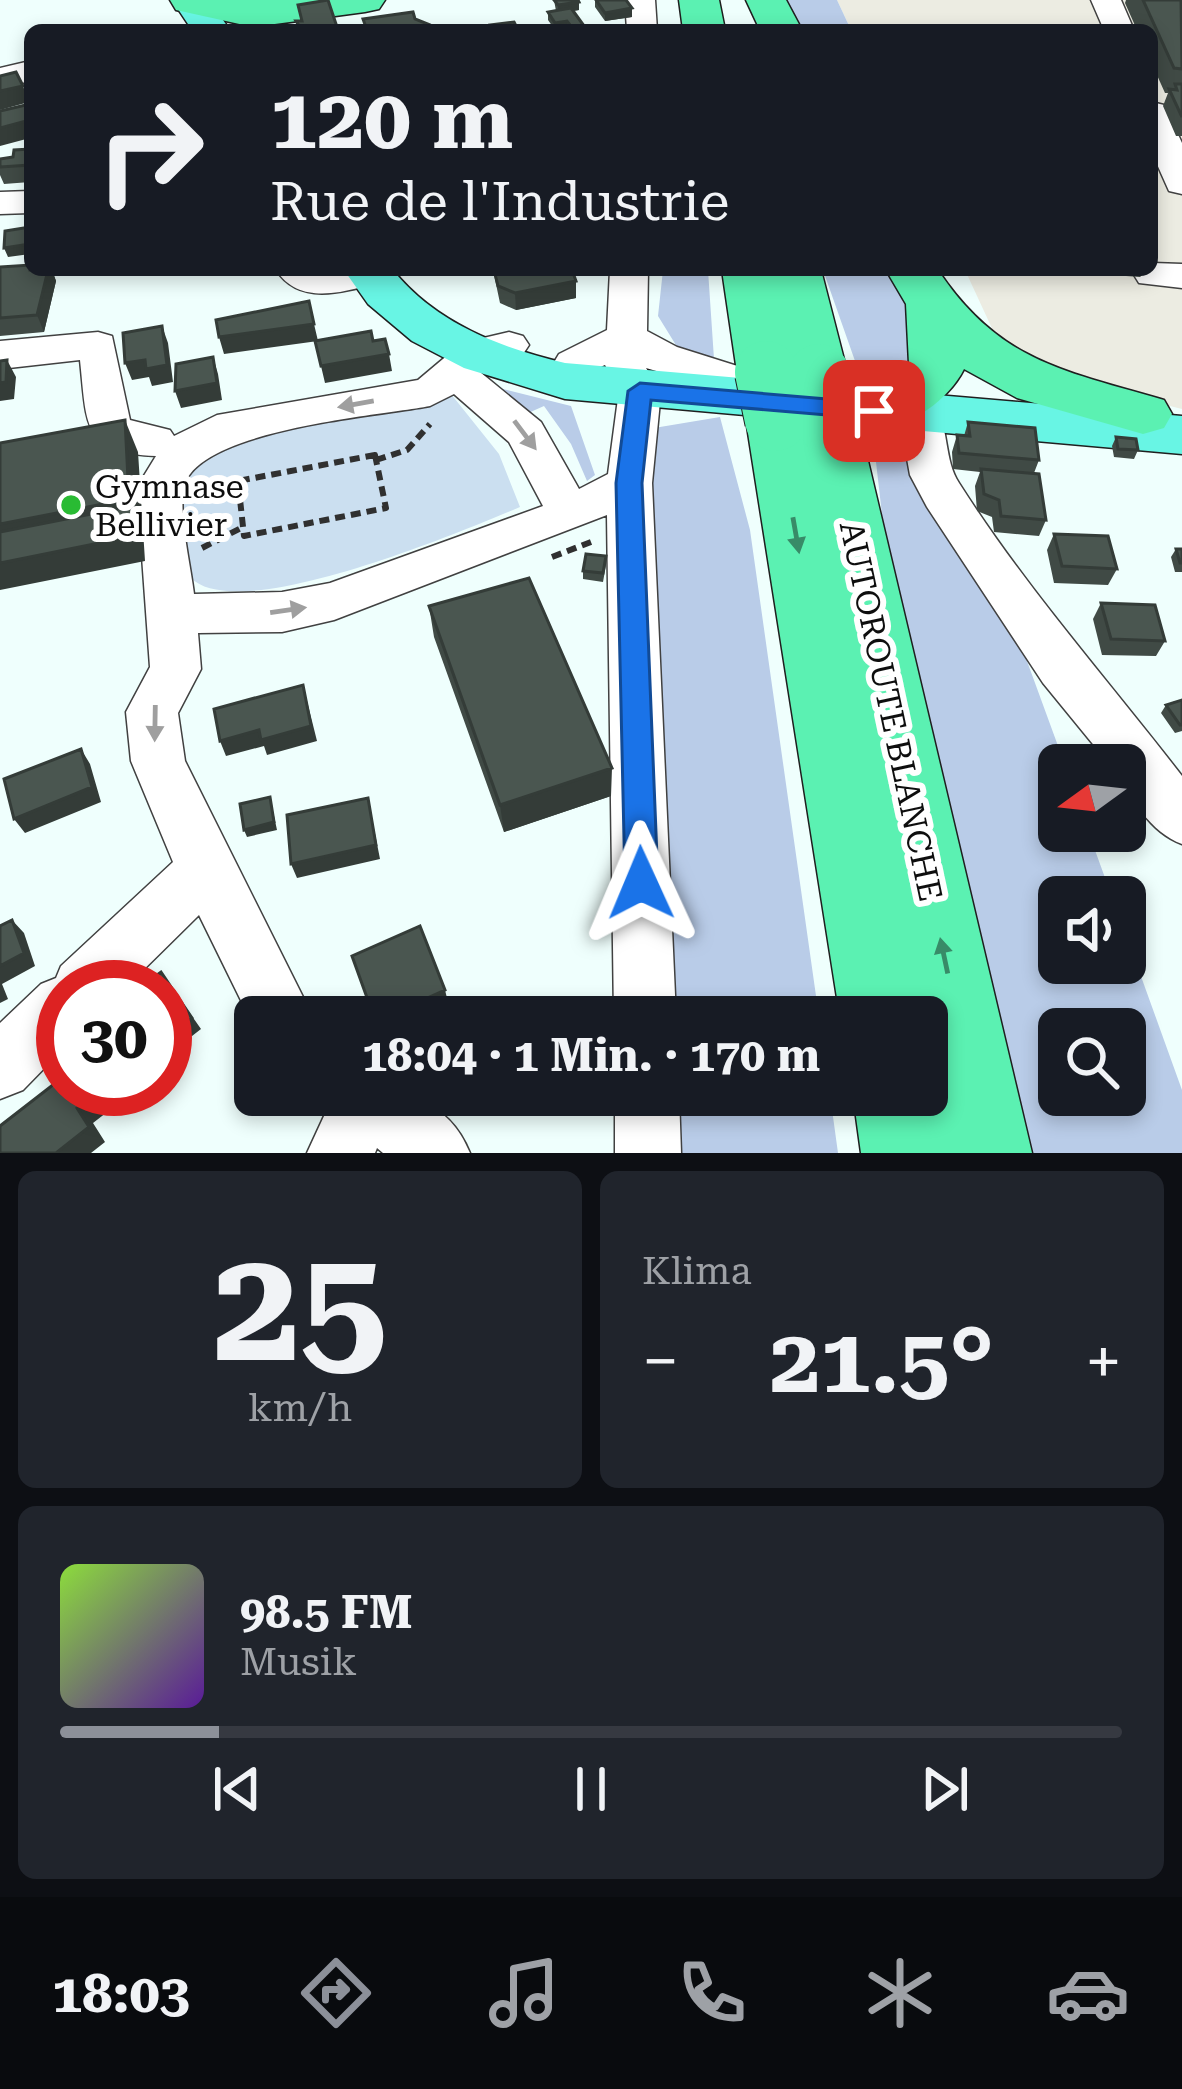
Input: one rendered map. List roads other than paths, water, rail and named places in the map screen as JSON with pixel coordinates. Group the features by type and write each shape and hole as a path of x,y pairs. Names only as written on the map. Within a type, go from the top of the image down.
{"highway":[{"path":"200,18 365,0"},
{"name":"AUTOROUTE BLANCHE","path":"752,276 828,399 881,996"},
{"name":"AUTOROUTE BLANCHE","path":"797,276 828,399 986,1153"},
{"path":"828,399 926,385 940,367 942,344 922,288"},
{"path":"922,288 973,351 1014,377 1169,422"},
{"path":"901,1116 907,1153"}],"main road":[{"path":"380,276 404,310 475,366 554,379 629,372 828,399"},
{"path":"475,366 574,364 828,399 1169,422"}],"street":[{"path":"1158,126 1182,183"},
{"path":"305,276 319,284 355,276"},
{"path":"629,276 629,483 644,996"},
{"path":"0,355 98,345 109,427 133,440 155,441 422,395 475,366 529,438 570,514"},
{"path":"828,399 932,475 1060,668 1102,712 1182,819"},
{"path":"160,487 182,452 217,430"},
{"path":"155,441 176,677 156,702 150,720 166,787 271,996"},
{"path":"171,614 271,613 321,604 570,514 629,483"},
{"path":"111,960 206,868"},
{"path":"0,1067 36,1032"},
{"path":"356,1116 437,1153"},
{"path":"647,1116 648,1153"}],"place":[{"name":"Gymnase Bellivier","path":"71,505"}]}
